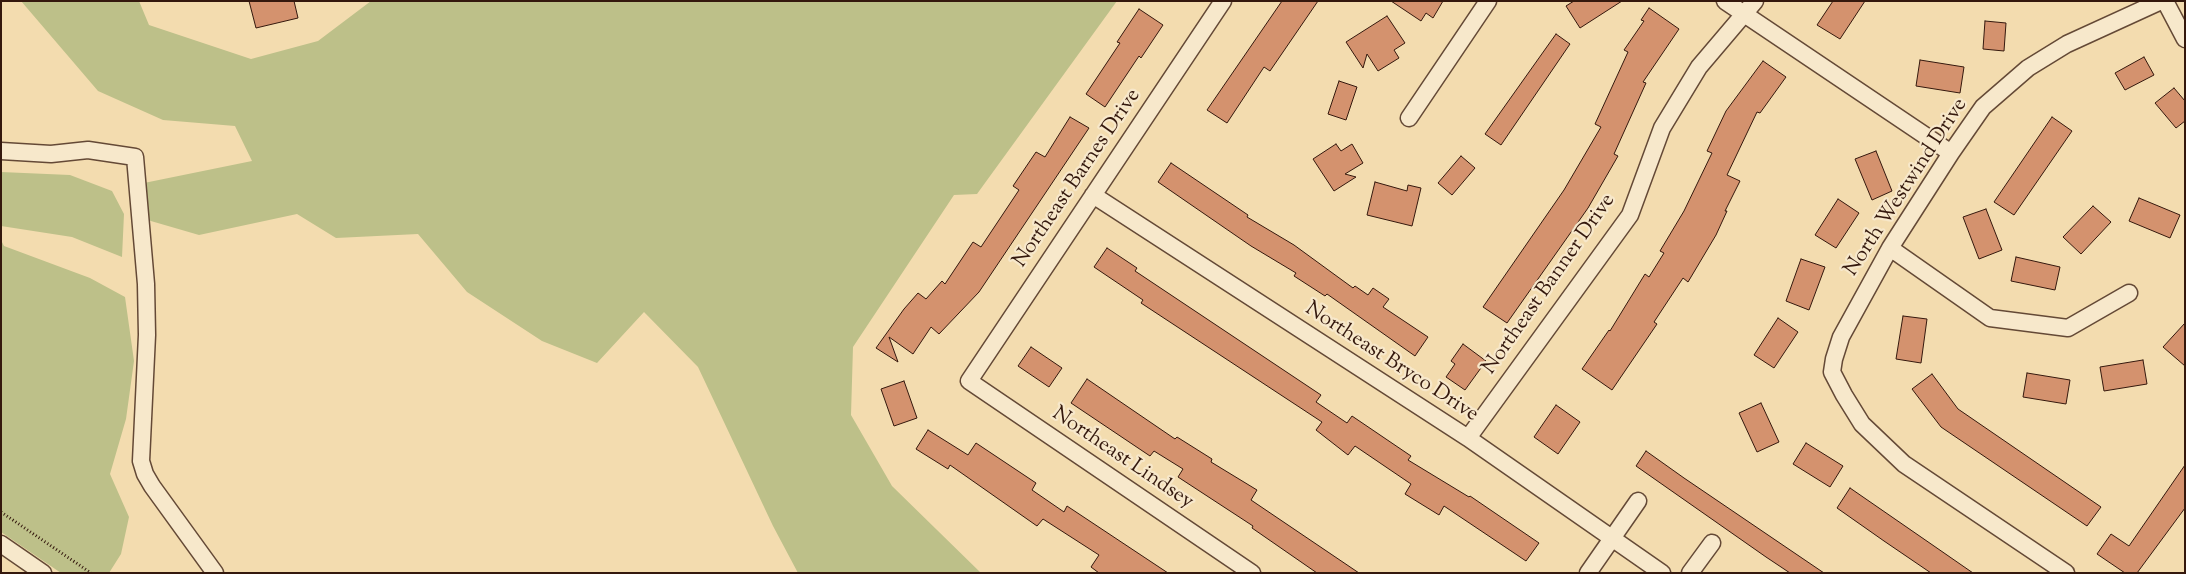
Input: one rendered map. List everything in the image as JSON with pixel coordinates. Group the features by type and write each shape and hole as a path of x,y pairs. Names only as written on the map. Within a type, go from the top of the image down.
{"street":[{"name":"Northeast Barnes Drive","path":"968,381 1223,1"},
{"path":"1409,118 1488,1"},
{"path":"1725,1 1951,153"},
{"name":"Northeast Banner Drive","path":"1468,438 1630,215 1662,128 1699,67 1755,1"},
{"name":"North Westwind Drive","path":"2066,573 1904,464 1862,424 1832,372 1841,337 1890,248 1951,153 1984,107 2028,68 2067,44 2161,1"},
{"path":"2165,1 2185,39"},
{"path":"1,151 51,154 88,150 135,158 146,284 147,335 142,461 145,474 152,486 215,573"},
{"name":"Northeast Bryco Drive","path":"1093,195 1468,438 1662,573"},
{"path":"1890,248 1990,318 2068,328 2129,293"},
{"name":"Northeast Lindsey","path":"968,381 1252,573"},
{"path":"1588,573 1638,501"},
{"path":"1690,573 1712,543"},
{"path":"1,544 43,573"}],"path":[{"path":"1,512 91,573"}],"green space":[{"path":"21,1 139,1 149,25 251,59 318,41 371,1 1117,1 977,194 954,195 853,347 851,415 892,486 981,573 798,573 773,526 698,367 644,312 597,363 542,341 467,292 418,234 336,238 297,214 199,235 144,219 144,183 252,161 235,126 163,120 98,91"},
{"path":"1,172 70,175 112,191 124,214 122,257 72,237 1,226"},
{"path":"1,240 4,246 90,278 125,297 134,361 126,419 110,474 129,517 121,554 109,573 61,573 1,532"}],"building":[{"path":"249,1 294,1 298,18 256,28"},
{"path":"1282,1 1318,1 1270,71 1264,67 1227,123 1207,110"},
{"path":"1391,1 1443,1 1433,18 1426,13 1421,21"},
{"path":"1574,1 1622,1 1580,28 1566,6"},
{"path":"1833,1 1865,1 1840,39 1817,25"},
{"path":"1649,8 1679,29 1643,82 1646,83 1614,154 1618,156 1588,208 1507,323 1483,307 1564,190 1601,127 1595,124 1628,52 1624,50 1644,21 1641,20"},
{"path":"1139,9 1163,25 1141,58 1139,56 1105,107 1086,94 1120,43 1117,42"},
{"path":"1387,16 1405,43 1394,50 1399,58 1378,71 1367,54 1363,68 1346,42"},
{"path":"1985,21 2006,23 2004,51 1983,49"},
{"path":"1556,34 1570,44 1501,145 1485,134"},
{"path":"2144,57 2154,75 2125,90 2115,73"},
{"path":"1920,60 1964,67 1960,93 1916,86"},
{"path":"1763,61 1786,77 1760,113 1757,112 1727,175 1740,181 1725,211 1727,211 1716,235 1688,282 1683,278 1654,322 1657,324 1612,390 1582,369 1610,331 1645,274 1649,277 1664,253 1660,251 1684,211 1712,153 1707,151 1726,111"},
{"path":"1339,81 1357,87 1346,120 1328,114"},
{"path":"2174,88 2185,101 2185,121 2176,128 2155,103"},
{"path":"1070,117 1089,128 979,292 939,334 931,327 913,354 889,337 898,362 876,348 918,293 926,299 942,281 945,284 973,242 981,247 1019,190 1013,186 1036,152 1045,157"},
{"path":"2052,117 2072,131 2014,215 1994,202"},
{"path":"1336,144 1341,151 1352,144 1363,163 1345,174 1356,177 1334,191 1313,159"},
{"path":"1876,151 1892,191 1872,200 1855,159"},
{"path":"1461,156 1475,168 1452,195 1438,183"},
{"path":"1171,163 1248,215 1247,217 1294,245 1353,288 1355,286 1368,295 1373,288 1389,299 1383,307 1428,337 1415,356 1327,294 1325,296 1294,276 1296,273 1251,246 1158,182"},
{"path":"1375,182 1407,191 1408,185 1421,188 1412,226 1367,215"},
{"path":"2139,198 2180,215 2170,238 2129,221"},
{"path":"1838,199 1859,213 1836,248 1815,235"},
{"path":"2093,206 2111,222 2081,254 2063,237"},
{"path":"1986,209 2002,250 1979,259 1963,217"},
{"path":"1107,248 1137,268 1135,271 1321,395 1316,402 1347,423 1352,416 1411,456 1408,460 1470,496 1539,543 1526,561 1444,506 1439,515 1405,494 1411,484 1355,446 1348,455 1316,430 1322,422 1141,303 1143,300 1094,267"},
{"path":"2016,257 2060,267 2055,290 2011,281"},
{"path":"1801,259 1825,267 1809,310 1786,301"},
{"path":"1903,316 1927,319 1921,363 1896,359"},
{"path":"1778,318 1798,332 1774,368 1754,355"},
{"path":"2185,323 2185,366 2163,347"},
{"path":"1463,344 1486,361 1465,390 1446,377 1455,364 1451,361"},
{"path":"1031,347 1062,368 1049,387 1018,366"},
{"path":"2143,360 2147,384 2104,391 2100,367"},
{"path":"2027,373 2070,380 2066,404 2023,397"},
{"path":"1932,374 1958,409 2101,507 2087,526 1941,427 1912,389"},
{"path":"1087,379 1175,439 1177,437 1212,459 1211,462 1257,490 1251,500 1359,573 1317,573 1252,528 1253,526 1178,477 1183,469 1154,451 1150,456 1071,403"},
{"path":"904,381 917,418 894,426 881,389"},
{"path":"1761,403 1779,442 1757,452 1739,413"},
{"path":"1556,405 1580,422 1558,454 1534,437"},
{"path":"928,430 968,455 976,443 1036,483 1032,490 1064,512 1067,506 1168,573 1099,573 1091,567 1099,555 1043,519 1037,526 950,465 948,469 916,449"},
{"path":"1806,443 1843,466 1830,487 1793,464"},
{"path":"1646,451 1824,573 1790,573 1766,557 1636,466"},
{"path":"2185,465 2185,508 2137,573 2125,573 2097,554 2111,534 2129,546"},
{"path":"1850,488 1973,573 1931,573 1884,541 1837,508"}]}
